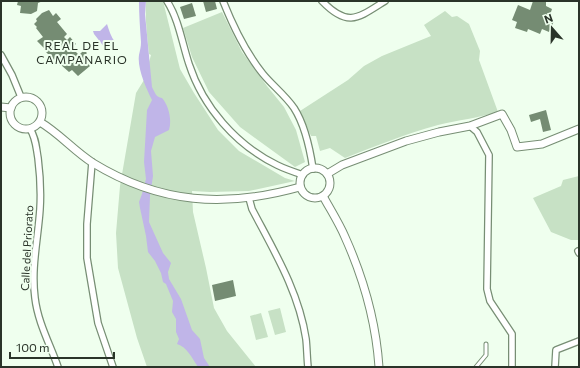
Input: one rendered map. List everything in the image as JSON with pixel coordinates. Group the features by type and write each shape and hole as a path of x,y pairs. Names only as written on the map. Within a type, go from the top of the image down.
{"street":[{"path":"168,1 177,21 183,46 196,82 228,130 246,146 277,165 303,175"},
{"path":"223,1 246,47 262,73 294,108 301,123 311,155 313,169"},
{"path":"322,1 328,8 343,17 350,18 358,17 385,1"},
{"path":"1,55 12,75 21,97"},
{"path":"29,96 37,100 43,111 40,122 30,129 19,127 13,123 10,116 10,108 14,102 21,97 29,96"},
{"path":"1,107 10,108"},
{"path":"327,174 342,165 406,141 470,126 502,114 511,130 517,147 542,144 579,129"},
{"path":"40,122 49,127 72,148 92,162 132,184 157,192 206,200 249,198 275,194 300,187"},
{"path":"470,126 477,132 489,155 487,290 490,301 512,334 512,367"},
{"name":"Calle del Priorato","path":"30,129 35,137 39,164 40,191 40,209 35,248 35,297 43,331 58,367"},
{"path":"92,162 87,224 87,258 98,323 113,367"},
{"path":"313,169 319,169 327,174 330,188 323,196 311,198 304,193 300,187 303,175 306,172 313,169"},
{"path":"323,196 344,235 361,279 374,329 379,367"},
{"path":"249,198 252,209 286,272 298,304 306,339 308,367"},
{"path":"555,367 556,350 579,341"}],"lane":[{"path":"476,367 486,355 486,344"}],"green space":[{"path":"146,1 163,1 180,69 218,130 239,151 285,178 295,181 249,191 192,191 193,212 214,308 227,331 256,367 147,367 137,338 118,268 116,233 120,186 136,93 144,80 151,55 149,54 147,34"},
{"path":"445,11 452,17 457,16 469,24 480,51 479,60 498,112 446,123 426,129 391,140 345,158 330,148 320,151 316,136 311,136 300,111 348,80 364,66 382,56 431,36 424,25"},
{"path":"222,12 242,52 284,107 296,130 305,162 295,167 240,127 209,92 192,57 183,28"},
{"path":"579,176 579,240 571,240 551,232 533,198 561,186 563,180"},
{"path":"280,308 286,332 275,335 268,311"},
{"path":"261,313 268,337 256,340 250,316"}],"shaded area":[{"path":"139,1 146,1 145,14 152,87 158,97 162,98 166,105 170,122 169,130 155,137 151,151 153,176 150,196 149,222 163,253 171,263 168,272 169,279 181,299 192,330 200,339 204,358 210,367 198,367 186,350 181,345 177,344 179,339 176,332 176,319 172,312 173,301 166,284 163,282 161,273 155,261 148,252 139,202 146,179 144,162 147,110 152,100 139,66 141,42"},
{"path":"107,24 111,36 115,42 114,44 105,48 93,31 100,31"}],"building":[{"path":"18,1 43,1 38,3 37,11 31,14 20,13 21,6 17,5"},
{"path":"203,1 215,1 217,9 206,12"},
{"path":"533,1 546,2 546,6 552,9 550,15 552,16 551,19 554,21 549,32 542,29 540,34 528,29 527,32 515,28 517,22 512,20 518,5 530,10"},
{"path":"192,3 196,16 184,19 180,7"},
{"path":"49,10 53,16 56,13 61,19 57,22 67,34 64,37 67,40 70,37 76,44 72,47 78,50 76,52 79,55 84,50 87,53 85,55 89,59 86,61 90,66 78,76 72,70 69,72 61,65 60,66 37,41 43,37 34,24 37,21 36,19 42,13"},
{"path":"546,110 551,130 543,132 540,119 531,122 529,115"},
{"path":"233,280 236,296 215,301 212,285"}],"district":[{"name":"REAL DE EL CAMPANARIO","path":"82,53"}]}
